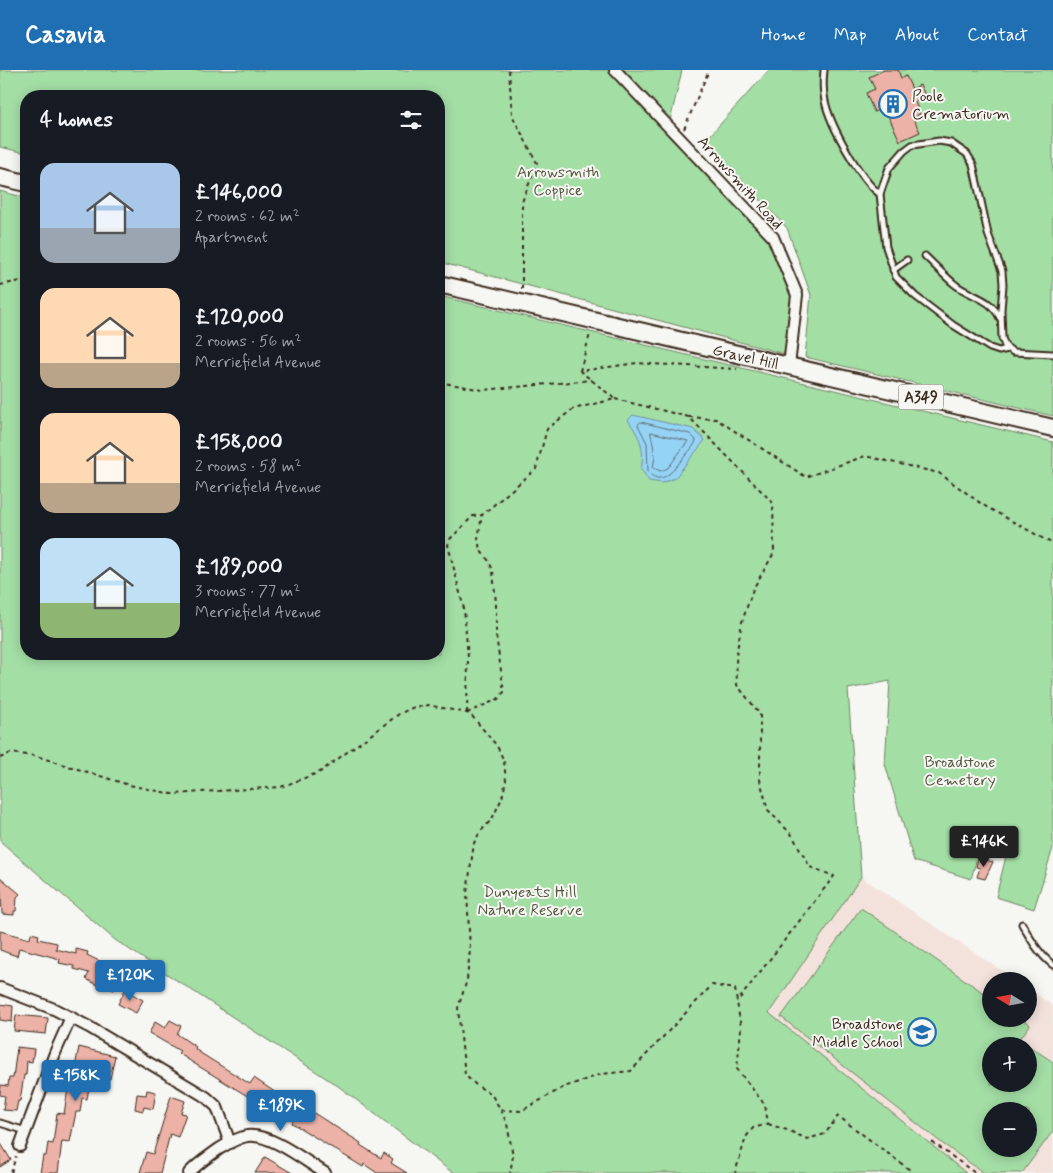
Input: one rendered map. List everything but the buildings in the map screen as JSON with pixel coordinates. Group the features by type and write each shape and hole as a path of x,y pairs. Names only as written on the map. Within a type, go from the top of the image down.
{"main road":[{"path":"0,177 20,182"},
{"name":"Gravel Hill","path":"445,286 594,322 1053,428"}],"street":[{"name":"Arrowsmith Road","path":"615,70 773,237 797,296 790,366"},
{"path":"0,988 54,1009 206,1097 217,1107 230,1143"},
{"path":"20,1146 55,1053 71,1018"},
{"path":"189,1173 197,1164 230,1143 246,1136 258,1136 280,1145 325,1173"}],"lane":[{"path":"824,70 824,96 831,120 864,177 872,188 880,194"},
{"path":"1008,349 1002,338 1001,319 1004,285 1002,271 988,234 973,164 967,154 951,143 939,141 912,145 904,151 890,168 880,194 886,247 896,277 915,296 942,318 990,348 999,351 1008,349 1018,352 1053,354"},
{"path":"925,256 956,285 990,302 1001,319"},
{"path":"893,270 907,260"},
{"path":"1022,924 1032,944 1053,965"},
{"path":"0,1123 26,1131"}],"path":[{"path":"509,70 512,115 537,163 522,202 523,305"},
{"path":"680,138 709,70"},
{"path":"0,285 20,281"},
{"path":"580,370 594,322"},
{"path":"580,370 637,363 744,369"},
{"path":"580,370 615,399 690,417 716,418 806,477 865,456 940,473 983,505 1053,544"},
{"path":"445,383 484,390 592,380"},
{"path":"510,1173 513,1156 507,1124 501,1110 491,1094 476,1085 465,1075 458,1008 467,980 469,957 467,893 474,843 480,832 492,819 502,798 506,781 504,761 497,746 467,713 468,658 464,609 448,545 450,539 473,516 482,515 536,469 547,429 573,409 615,399"},
{"path":"690,417 773,503 774,553 753,589 742,622 736,656 737,686 760,714 760,780 768,810 792,835 810,867 834,876 737,1002"},
{"path":"0,758 11,753 36,756 129,786 172,794 281,786 320,772 399,714 414,707 428,705 467,713 498,699 504,692 496,635 493,571 489,561 480,550 478,539 482,515"},
{"path":"501,1110 521,1110 564,1087 602,1074 631,1071 712,985 735,989 741,1028 737,1069 765,1105 768,1124"},
{"path":"735,1173 746,1137 753,1128 768,1124 806,1138 824,1134 838,1116 910,1170"},
{"path":"932,1142 975,1173"},
{"path":"10,1173 20,1146"}],"shaded area":[{"name":"Broadstone Middle School","path":"861,877 1004,972 982,972 982,1028 1038,1028 1038,995 1053,1006 1053,1173 966,1173 765,1010"}],"green space":[{"name":"Arrowsmith Coppice","path":"0,70 682,70 667,134 772,244 791,294 785,354 445,264 445,90 20,90 20,152 0,147"},
{"path":"769,70 1053,70 1053,416 805,357 811,295 787,228 705,141"},
{"name":"Dunyeats Hill Nature Reserve","path":"0,191 20,196 20,660 445,660 445,297 1053,442 1053,848 1034,909 996,897 1009,844 983,836 971,879 914,861 885,764 890,681 848,689 861,877 769,1013 966,1173 453,1173 338,1086 115,940 0,841"},
{"name":"Broadstone Middle School","path":"861,908 982,992 982,1028 1028,1028 1021,1037 982,1037 982,1092 1037,1092 1037,1051 1053,1062 1053,1131 1037,1153 1037,1102 982,1102 982,1157 1034,1157 1022,1173 984,1173 943,1144 781,1017"}],"water":[{"path":"633,415 693,429 705,440 675,478 662,483 649,481 641,469 642,449 640,443 636,432 628,420"}],"place":[{"name":"Poole Crematorium","path":"893,104"},
{"name":"Broadstone Middle School","path":"922,1032"}],"park label":[{"name":"Broadstone Cemetery","path":"960,770"}]}
